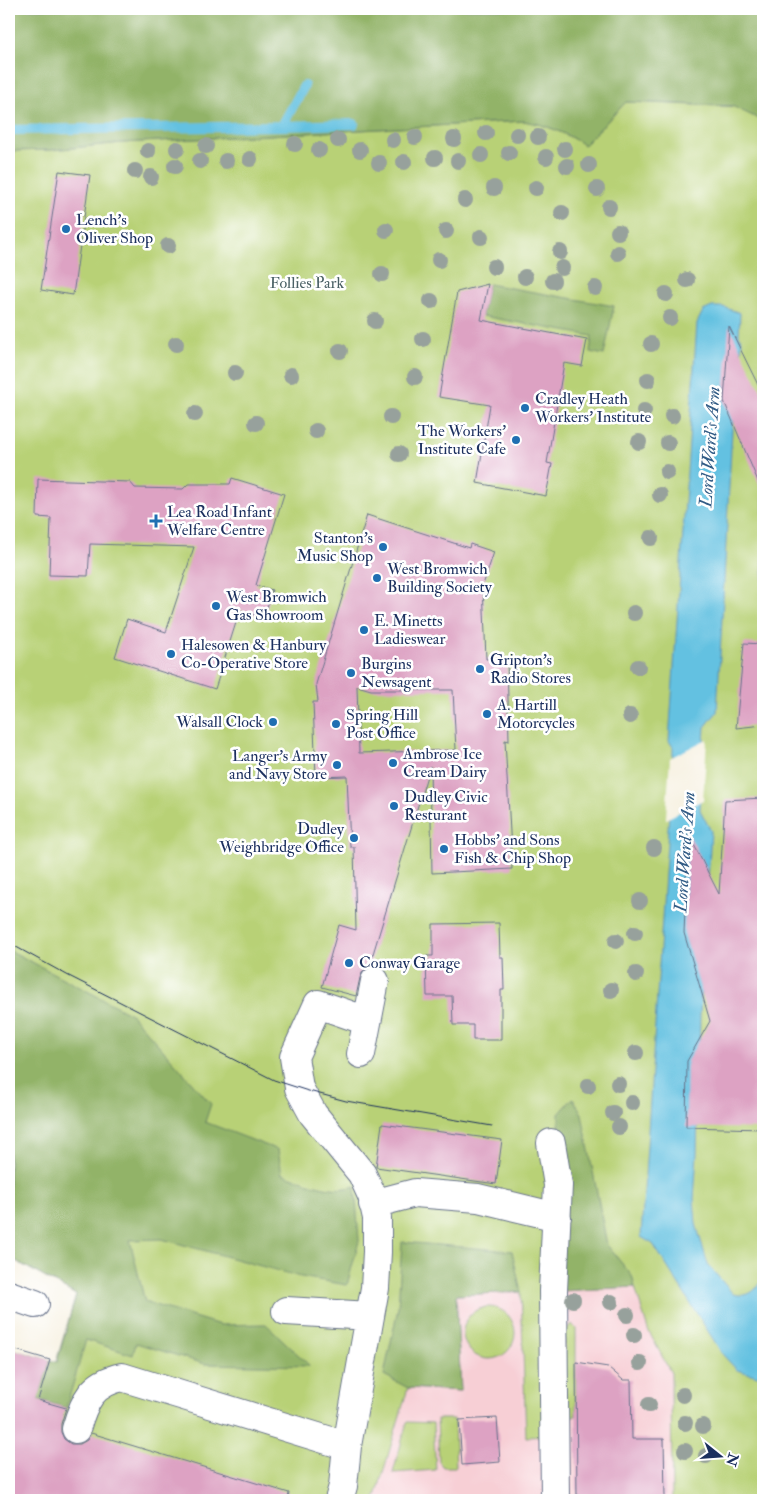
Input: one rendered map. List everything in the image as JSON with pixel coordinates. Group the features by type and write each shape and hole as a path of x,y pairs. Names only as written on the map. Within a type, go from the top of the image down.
{"lane":[{"path":"361,1054 353,1010 375,981"},
{"path":"339,1500 343,1486 347,1446 375,1288 377,1218 372,1196 362,1174 313,1114 299,1088 294,1056 318,1004 353,1010"},
{"path":"551,1143 558,1185 553,1291 555,1500"},
{"path":"374,1204 415,1194 478,1198 557,1217"},
{"path":"9,1295 35,1304"},
{"path":"286,1311 370,1316"},
{"path":"76,1429 84,1405 92,1393 110,1379 122,1377 347,1446"}],"shaded area":[{"path":"635,1287 648,1330 671,1373 672,1500 375,1500 408,1388 461,1390 456,1295"}],"green space":[{"path":"9,9 763,9 763,121 732,106 626,102 584,145 555,130 524,121 9,151"},
{"name":"Follies Park","path":"626,102 763,108 763,1500 672,1500 671,1373 648,1330 635,1287 553,1291 548,1436 526,1437 521,1292 456,1295 461,1391 408,1388 375,1500 9,1500 9,1348 56,1362 76,1295 9,1257 9,151 524,121 555,130 584,145"},
{"path":"488,284 614,306 604,355 590,352 592,336 482,316"},
{"path":"9,950 131,1014 211,1104 205,1122 278,1150 282,1174 327,1188 355,1186 359,1241 347,1285 301,1277 162,1239 130,1240 145,1302 220,1325 266,1324 310,1366 205,1364 136,1343 133,1355 86,1340 66,1408 9,1390 9,1380 41,1390 50,1360 57,1362 76,1295 9,1257"},
{"path":"573,1098 582,1114 607,1245 632,1276 635,1287 562,1291 559,1114"},
{"path":"402,1242 512,1251 521,1292 456,1295 461,1391 408,1388 384,1375 398,1308"},
{"path":"484,1307 494,1307 503,1311 511,1319 515,1333 511,1347 503,1355 494,1359 484,1359 475,1355 467,1347 463,1338 463,1328 467,1319 475,1311"},
{"path":"572,1324 576,1329 576,1416 562,1416 565,1330"},
{"path":"437,1419 454,1419 456,1467 443,1467 439,1462"},
{"path":"407,1422 433,1423 436,1470 393,1473"}],"water":[{"name":"Lord Ward's Arm","path":"712,307 723,307 740,313 739,335 742,341 737,403 733,411 717,712 705,727 700,810 711,831 700,1014 697,1153 694,1199 696,1224 708,1265 733,1294 743,1295 751,1292 763,1279 763,1377 737,1370 723,1355 653,1244 641,1237 673,753 673,747 669,741 697,323 703,311"}],"pier":[{"path":"707,739 703,800 666,819 670,758"}],"building":[{"name":"Lench's Oliver Shop","path":"59,171 90,175 73,295 41,290"},
{"name":"Cradley Heath Workers' Institute","path":"488,284 481,320 587,340 582,366 564,363 547,463 552,464 546,496 477,483 490,405 439,397 457,292"},
{"path":"729,326 763,395 763,493 724,401"},
{"path":"232,478 284,494 256,585 272,590 264,618 240,610 215,689 115,657 127,619 166,632 194,547 90,544 88,576 49,575 51,518 37,517 38,479 130,482 135,488 183,489 188,484 230,484"},
{"path":"367,515 469,548 470,544 494,552 483,585 486,659 507,658 509,741 505,740 512,869 432,873 430,766 369,967 363,971 356,996 322,987 339,925 356,930 354,847 350,847 347,776 316,777 313,702 318,702 316,684","holes":["357,686 371,690 453,690 456,750 359,753"]},
{"path":"744,643 763,644 763,725 736,728"},
{"path":"763,798 763,1129 686,1127 687,1061 710,1021 684,933 688,833 719,894 725,800"},
{"path":"499,923 500,957 503,957 504,990 501,990 501,1040 473,1040 473,1025 453,1025 452,996 427,996 426,956 433,956 433,924"},
{"path":"382,1124 502,1140 496,1184 376,1167"},
{"path":"9,1348 50,1360 38,1400 66,1408 61,1424 61,1432 64,1439 71,1444 80,1444 87,1440 91,1433 289,1493 288,1500 9,1500"},
{"path":"576,1362 608,1367 623,1380 631,1380 632,1439 664,1439 665,1500 577,1500"},
{"path":"497,1418 500,1462 462,1465 459,1420"}],"waterway":[{"path":"282,126 304,86"},
{"path":"9,130 354,124"}],"tram line":[{"path":"9,943 67,975 274,1080 346,1101 492,1126"}],"place":[{"name":"Lench's Oliver Shop","path":"66,229"},
{"name":"Cradley Heath Workers' Institute","path":"525,408"},
{"name":"The Workers' Institute Cafe","path":"516,440"},
{"name":"Lea Road Infant Welfare Centre","path":"156,521"},
{"name":"Stanton's Music Shop","path":"383,547"},
{"name":"West Bromwich Building Society","path":"377,578"},
{"name":"West Bromwich Gas Showroom","path":"216,606"},
{"name":"E. Minetts Ladieswear","path":"364,630"},
{"name":"Halesowen & Hanbury Co-Operative Store","path":"171,654"},
{"name":"Gripton’s Radio Stores","path":"480,669"},
{"name":"Burgins Newsagent","path":"351,673"},
{"name":"A. Hartill Motorcycles","path":"487,714"},
{"name":"Walsall Clock","path":"273,722"},
{"name":"Spring Hill Post Office","path":"336,724"},
{"name":"Ambrose Ice Cream Dairy","path":"393,763"},
{"name":"Langer's Army and Navy Store","path":"337,765"},
{"name":"Dudley Civic Resturant","path":"394,806"},
{"name":"Dudley Weighbridge Office","path":"354,838"},
{"name":"Hobbs’ and Sons Fish & Chip Shop","path":"444,849"},
{"name":"Conway Garage","path":"349,963"}]}
